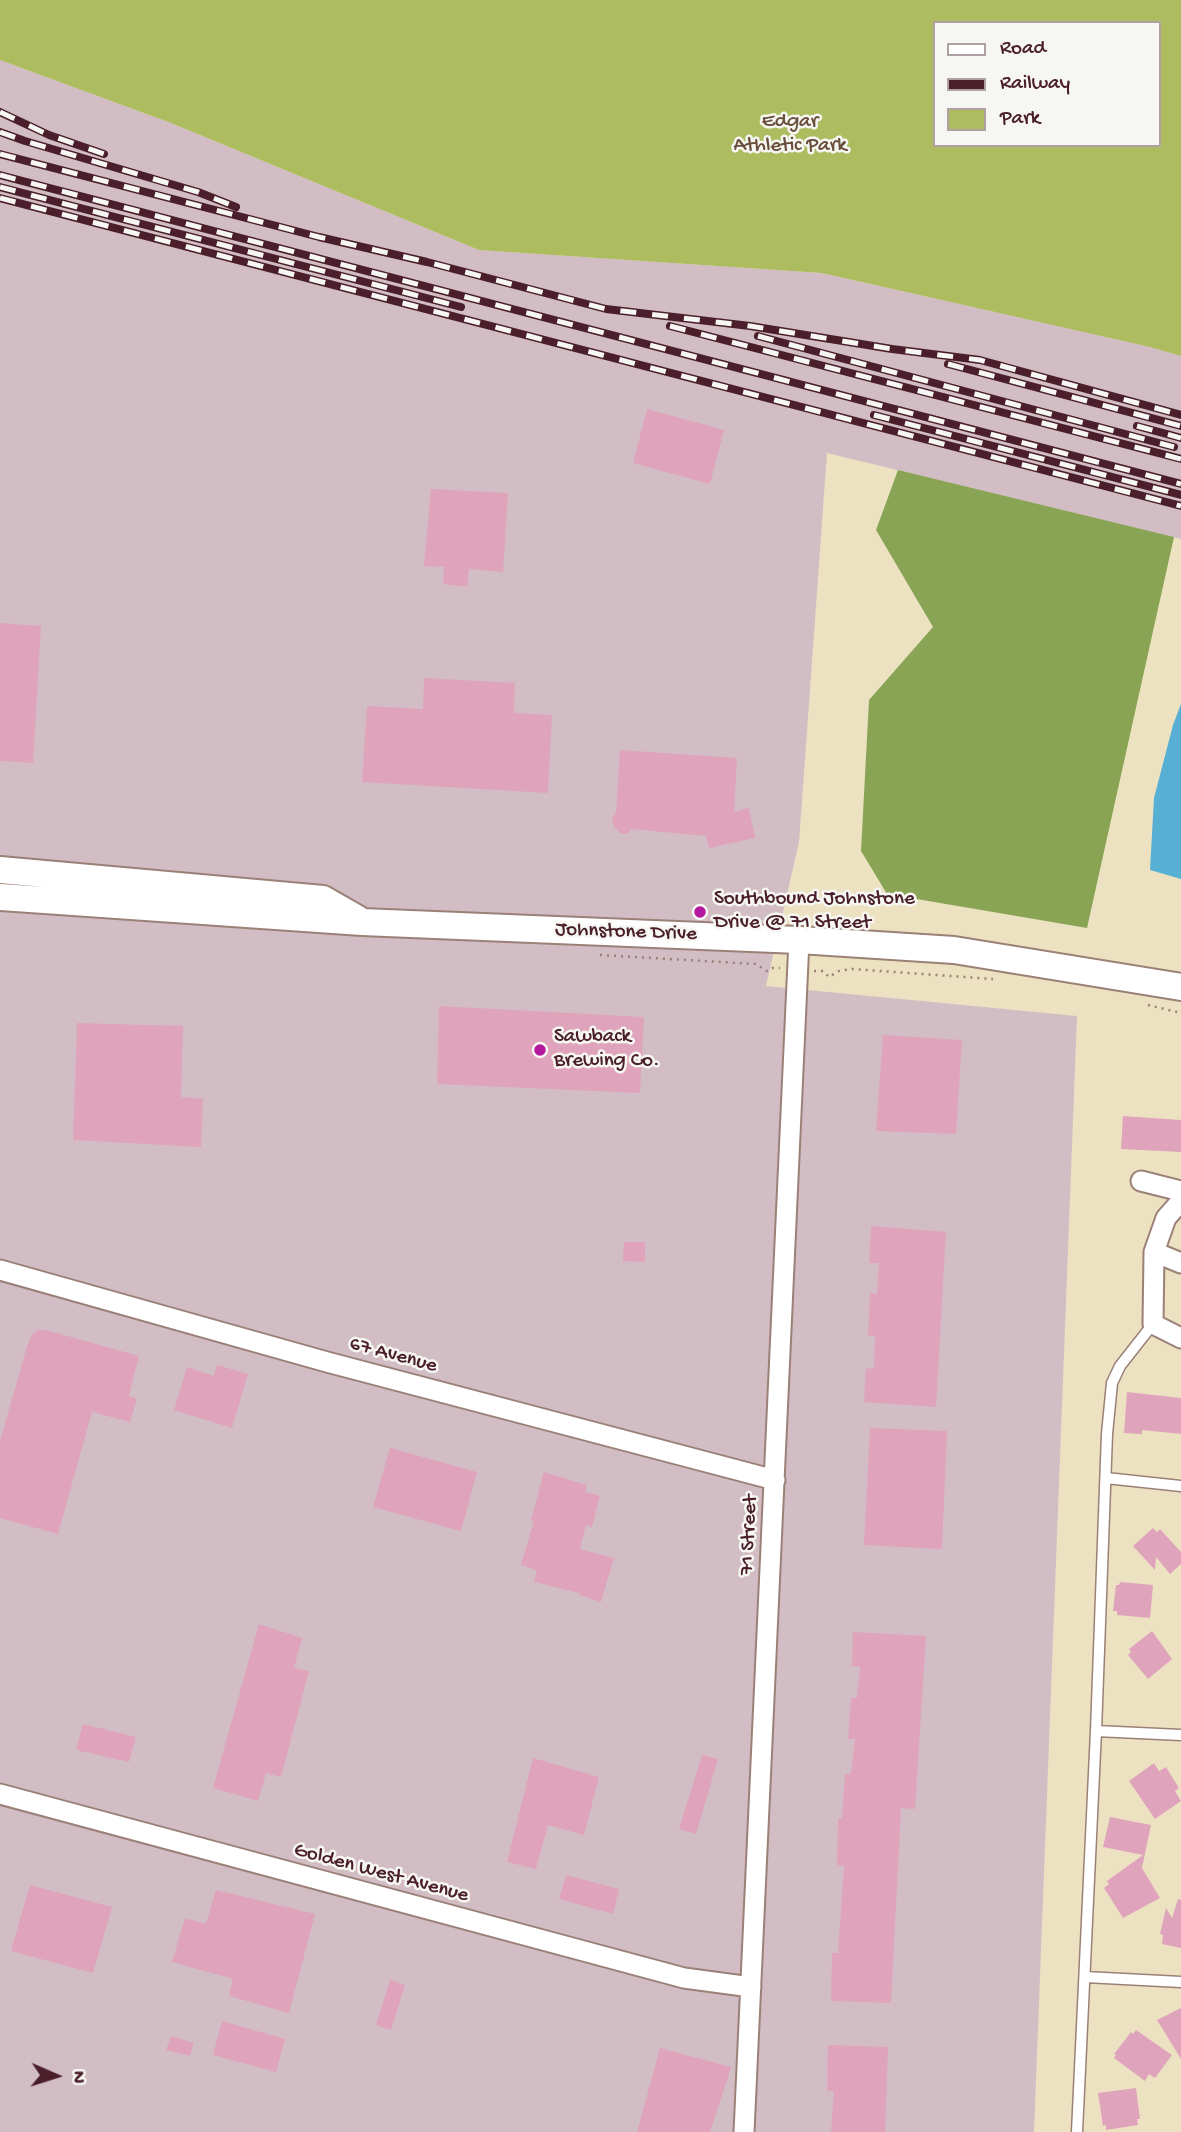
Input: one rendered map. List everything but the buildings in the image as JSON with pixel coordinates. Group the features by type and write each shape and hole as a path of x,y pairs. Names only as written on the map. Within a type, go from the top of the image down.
{"main road":[{"name":"Johnstone Drive","path":"0,870 323,899 362,922"},
{"name":"Johnstone Drive","path":"0,897 362,922 799,940 954,950 1181,987"}],"street":[{"name":"71 Street","path":"744,2132 799,940"},
{"path":"1141,1181 1181,1191"},
{"path":"1181,1201 1166,1217 1154,1251 1153,1324 1181,1338"},
{"path":"1154,1251 1181,1263"},
{"name":"67 Avenue","path":"0,1270 327,1362 775,1480"},
{"name":"Golden West Avenue","path":"0,1794 684,1978 751,1987"}],"lane":[{"path":"1077,2132 1107,1434 1112,1383 1120,1367 1153,1324"},
{"path":"1106,1478 1181,1486"},
{"path":"1096,1731 1181,1735"},
{"path":"1085,1977 1181,1982"}],"path":[{"path":"823,971 829,976 852,969 994,979"},
{"path":"1148,1005 1181,1013"}],"shaded area":[{"path":"0,60 171,123 479,250 822,273 1181,356 1181,539 827,453 799,842 766,986 1077,1016 1034,2132 0,2132"}],"green space":[{"name":"Edgar Athletic Park","path":"0,0 1181,0 1181,356 822,273 479,250 171,123 0,60"},
{"path":"898,470 1174,537 1087,928 887,894 861,851 869,700 933,627 876,530"}],"water":[{"path":"1181,704 1181,879 1150,870 1154,798"}],"railway":[{"path":"0,112 49,135 104,154"},
{"path":"0,132 198,192 236,207"},
{"path":"0,154 606,309 750,326 980,360 1181,415"},
{"path":"0,175 1181,484"},
{"path":"0,187 461,307"},
{"path":"0,198 1181,506"},
{"path":"670,326 1181,459"},
{"path":"758,336 1174,447"},
{"path":"948,364 1181,426"},
{"path":"874,415 1181,495"},
{"path":"1137,426 1181,438"}],"place":[{"name":"Southbound Johnstone Drive @ 71 Street","path":"700,912"},
{"name":"Sawback Brewing Co.","path":"540,1050"}]}
